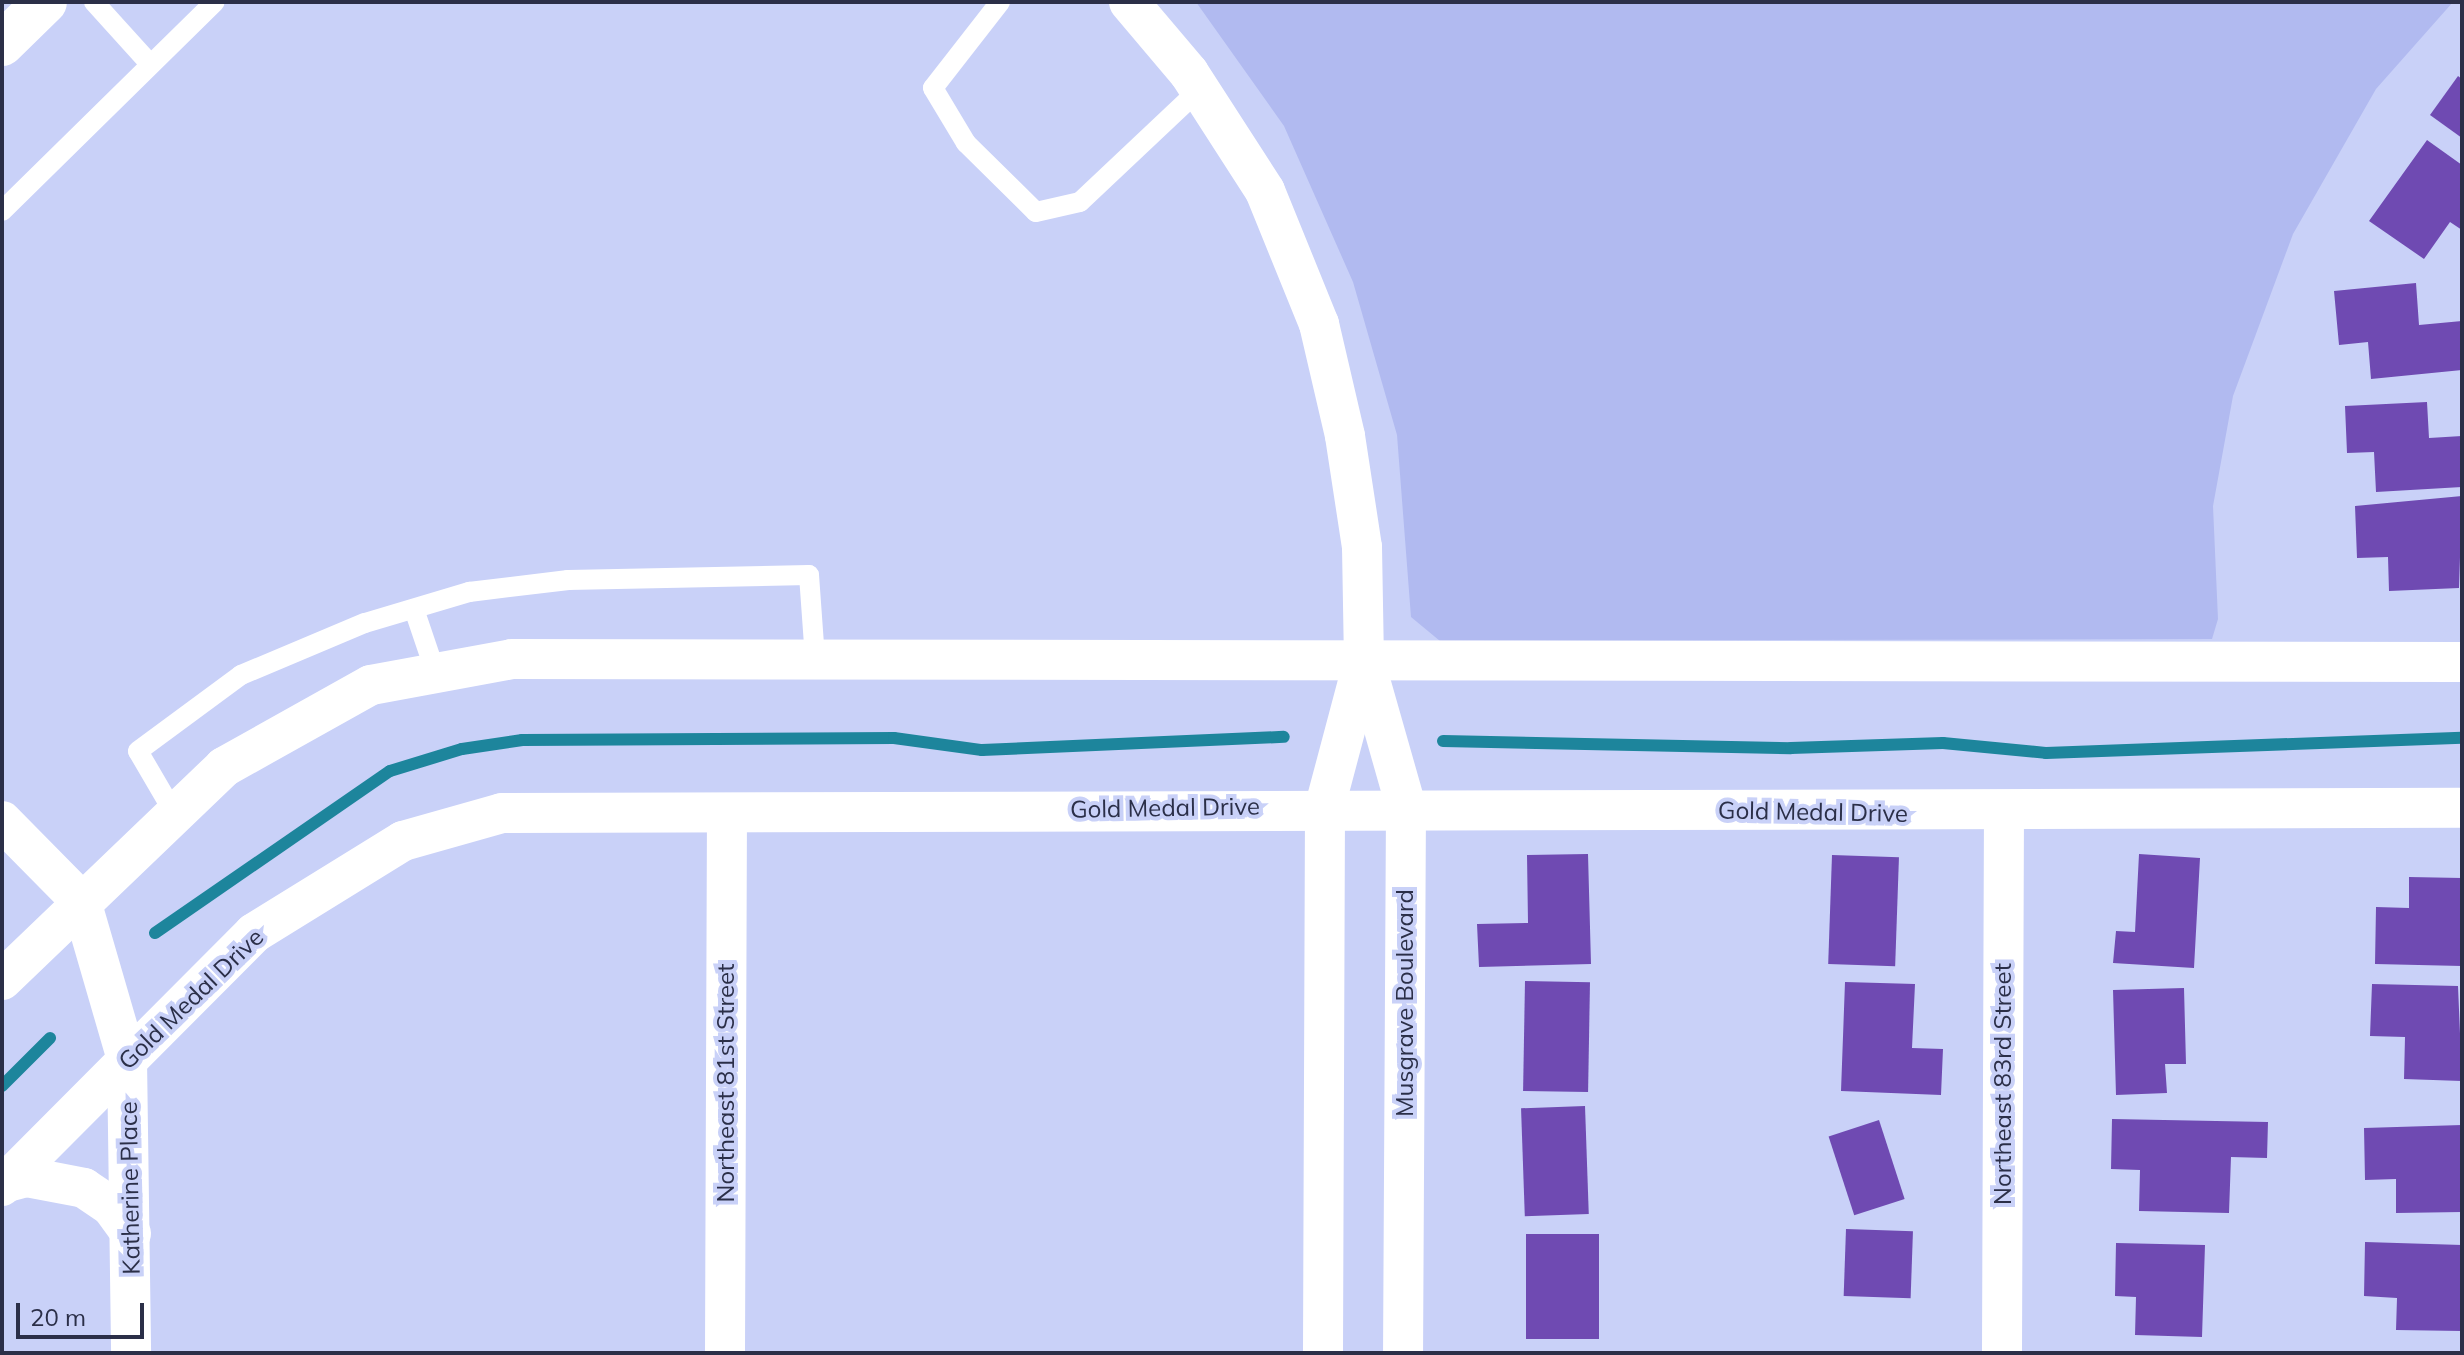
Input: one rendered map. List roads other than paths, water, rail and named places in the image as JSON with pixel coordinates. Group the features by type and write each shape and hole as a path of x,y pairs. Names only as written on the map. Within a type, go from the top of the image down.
{"street":[{"path":"2,44 45,2"},
{"name":"Musgrave Boulevard","path":"1129,2 1200,89 1265,191 1319,324 1362,547 1364,659 1406,806 1403,1353"},
{"path":"2,980 173,811 224,767 296,722 371,685 512,659 2462,662"},
{"name":"Musgrave Boulevard","path":"1323,1353 1325,806 1364,659"},
{"name":"Gold Medal Drive","path":"3,1184 254,933 403,841 502,813 727,814 1325,806 2004,814 2462,808"},
{"name":"Northeast 81st Street","path":"725,1353 727,814"},
{"name":"Northeast 83rd Street","path":"2002,1353 2004,814"},
{"name":"Katherine Place","path":"2,821 81,901 127,1059 131,1353"},
{"path":"3,1184 27,1177 84,1188 111,1206 131,1234"}],"lane":[{"path":"94,2 150,64"},
{"path":"2,211 215,2"},
{"path":"1000,2 933,88 966,143 1036,212 1080,202 1200,89"},
{"path":"173,811 138,751 241,675 414,609 469,592 568,580 809,575 815,659"},
{"path":"414,609 435,671"}],"waterway":[{"path":"155,933 390,771 462,749 522,740 894,738 982,750 1284,737"},
{"path":"1443,741 1791,748 1943,743 2046,753 2462,738"},
{"path":"2,1086 50,1038"}]}
